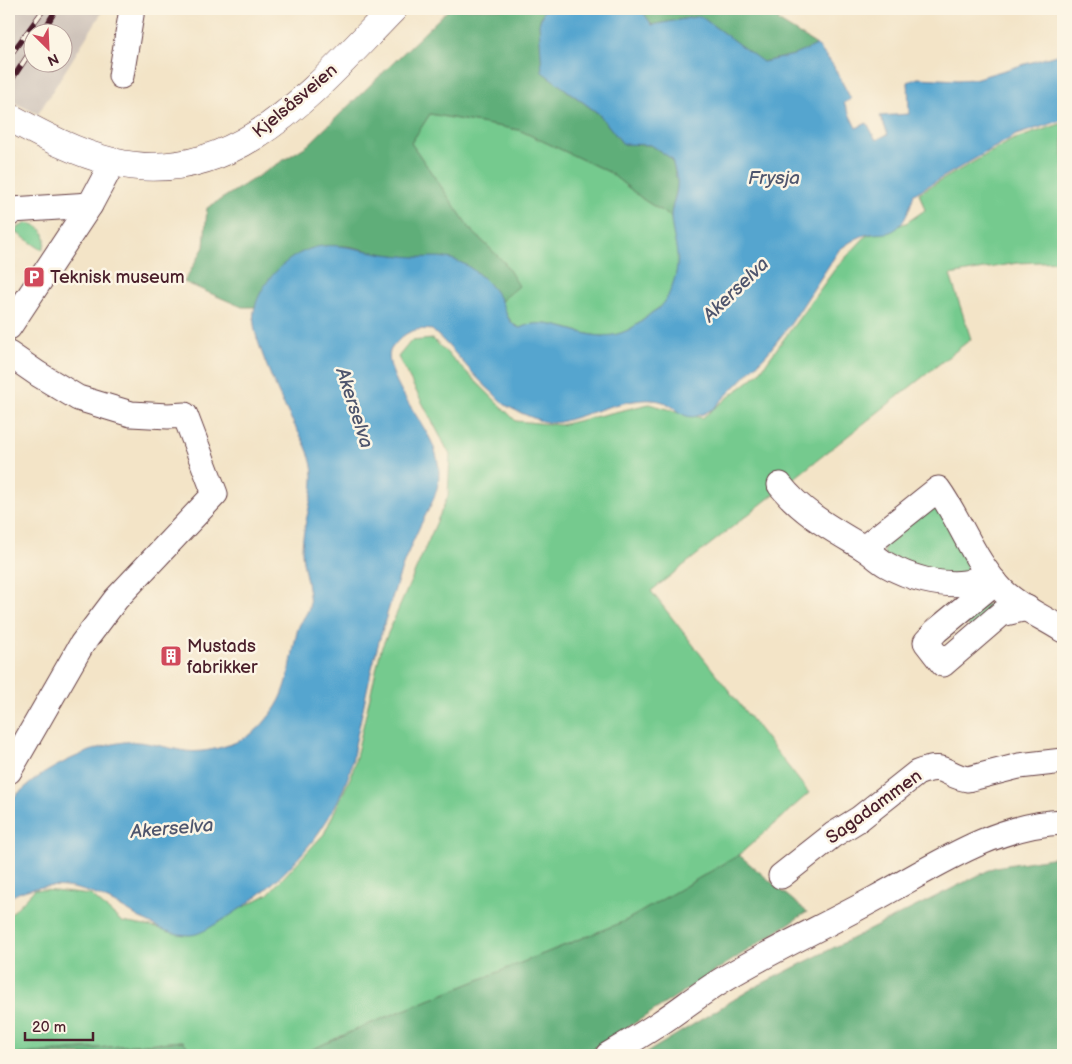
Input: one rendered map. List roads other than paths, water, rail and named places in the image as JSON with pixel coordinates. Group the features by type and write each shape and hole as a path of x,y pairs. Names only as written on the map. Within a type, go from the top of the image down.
{"main road":[{"name":"Kjelsåsveien","path":"9,116 62,144 113,162 139,166 186,165 236,148 264,130 320,83 394,9"}],"lane":[{"path":"121,76 132,9"},
{"path":"9,328 90,205 113,162"},
{"path":"9,214 12,210 90,205"},
{"path":"9,354 78,398 131,414 185,415 215,494 116,599 82,644 9,771"},
{"path":"780,485 805,511 864,548 886,565 925,580 967,583 983,576 995,582"},
{"path":"864,548 938,489 949,504 985,569 995,582 1010,597 1063,630"},
{"path":"995,582 936,631 926,642 943,664 1001,614 1027,608"},
{"name":"Sagadammen","path":"781,876 833,835 859,819 917,773 941,768 961,778 968,779 1019,766 1063,761"},
{"path":"608,1055 659,1023 721,980 873,900 957,853 1011,830 1042,823 1063,822"}],"water":[{"name":"Frysja","path":"544,9 641,9 652,25 700,16 763,62 794,55 817,45 833,65 851,99 844,103 856,128 867,123 876,140 888,134 880,116 909,114 908,82 918,78 974,79 1063,53 1063,120 1016,135 914,194 905,218 897,228 886,233 862,236 839,250 790,325 766,355 714,408 694,417 687,416 663,402 642,400 618,404 560,422 541,421 503,403 432,330 414,330 406,334 390,351 389,360 403,394 434,447 439,470 438,486 405,560 388,611 371,674 349,773 339,799 313,840 297,860 261,893 221,921 204,931 191,935 173,933 160,928 103,898 68,887 39,887 21,892 9,898 9,801 33,781 56,766 113,744 124,742 147,743 194,752 232,744 249,736 259,728 277,706 282,696 298,629 310,603 302,551 312,493 313,470 308,452 285,406 260,348 254,326 254,311 259,296 280,267 300,253 322,246 348,247 395,255 447,258 455,260 478,273 495,292 507,316 516,326 520,328 540,324 550,325 602,336 622,333 644,320 663,304 672,286 677,267 677,252 671,219 677,182 672,159 651,145 623,144 599,114 542,72 539,24"}],"railway":[{"path":"9,57 44,9"},
{"path":"49,22 56,9"},
{"path":"9,84 22,64"}],"place":[{"name":"Teknisk museum","path":"34,277"},
{"name":"Mustads fabrikker","path":"171,656"}],"water label":[{"name":"Akerselva","path":"736,290"},
{"name":"Akerselva","path":"354,408"},
{"name":"Akerselva","path":"172,829"}]}
